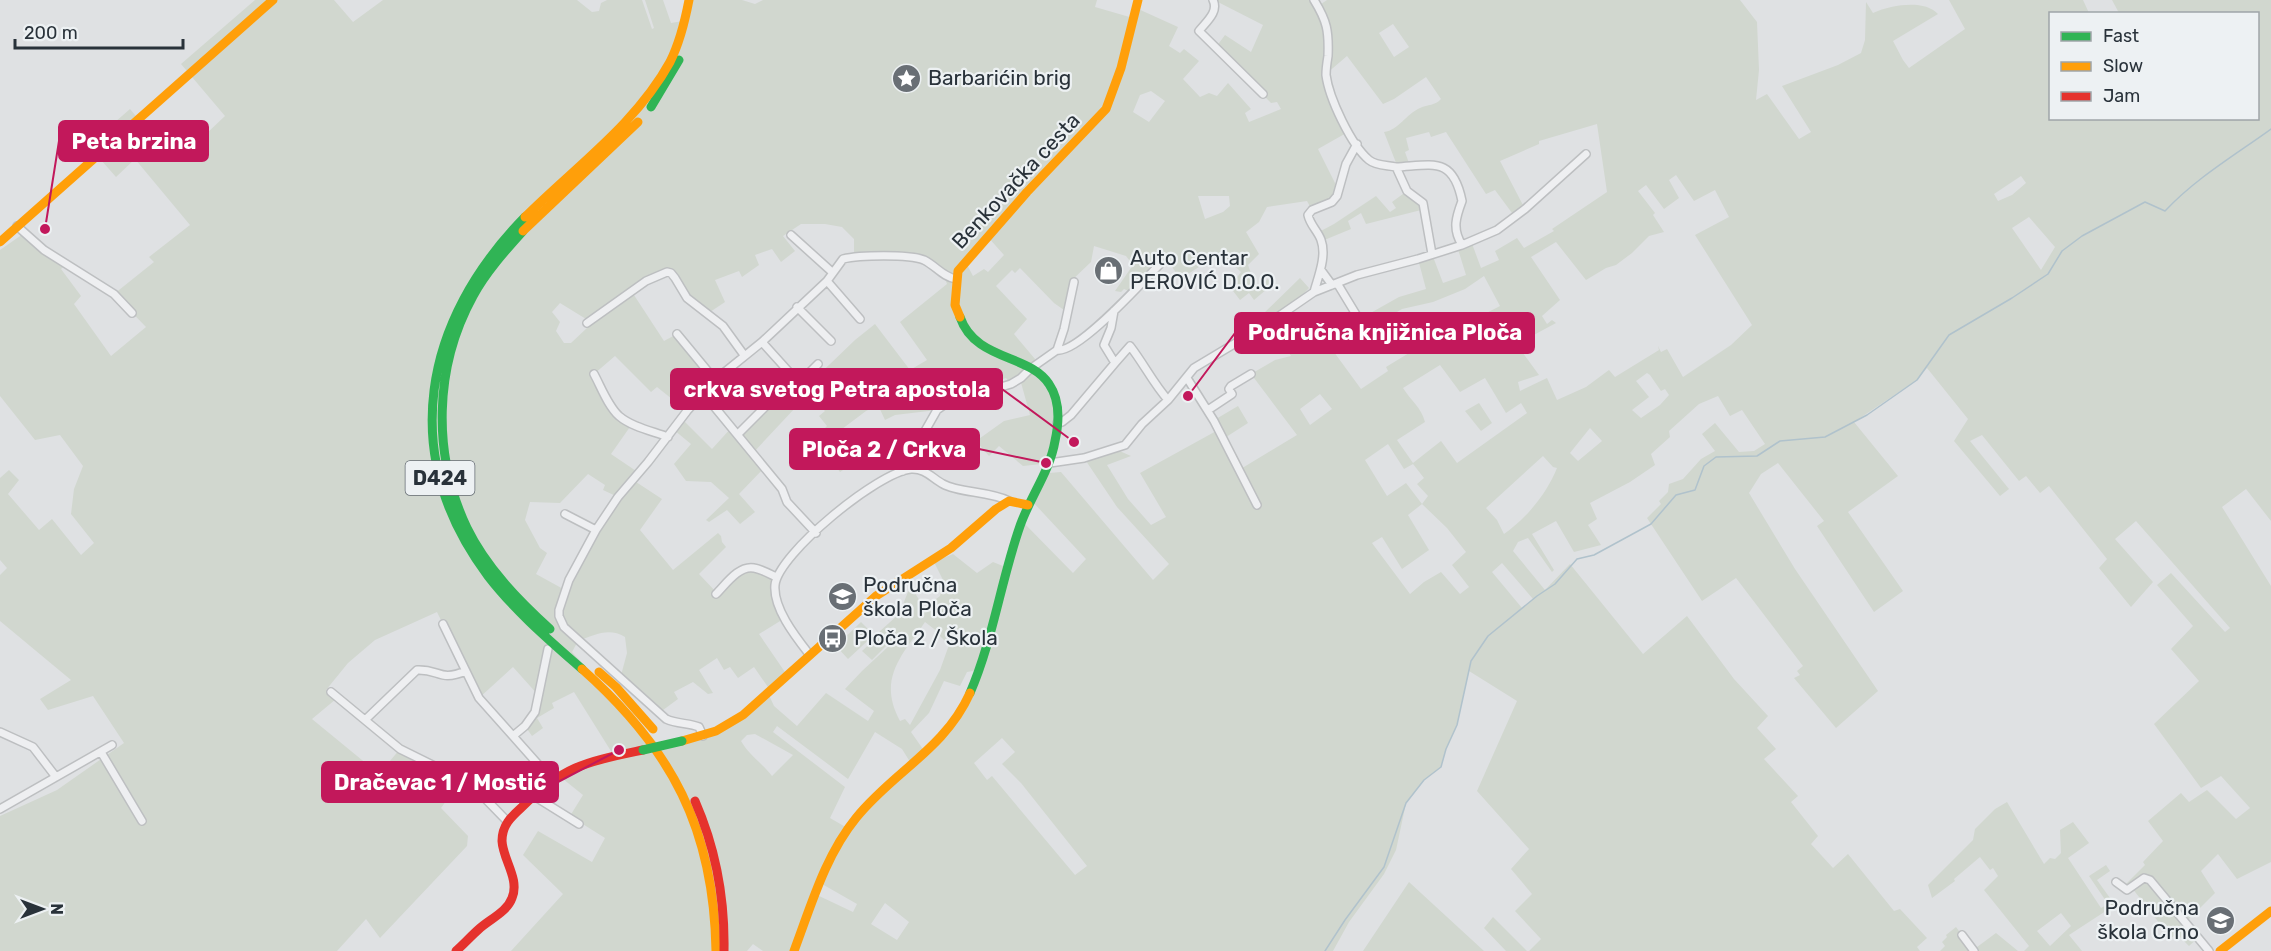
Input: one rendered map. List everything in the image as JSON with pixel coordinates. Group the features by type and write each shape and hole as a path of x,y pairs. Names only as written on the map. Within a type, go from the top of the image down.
{"main road":[{"path":"0,233 263,0"},
{"path":"0,242 273,0"},
{"name":"D424","path":"688,0 685,22 676,48 652,92 614,135 501,242 468,287 442,349 434,391 433,426 438,471 445,496 458,529 478,564 519,611 601,685 631,716 652,741 676,780 693,815 706,857 715,904 716,951"},
{"name":"D424","path":"697,0 684,50 661,93 622,138 526,227 491,268 475,293 458,329 449,356 443,391 442,425 446,466 454,495 466,526 486,559 503,582 540,620 616,687 639,712 664,744 685,778 702,815 715,855 723,902 724,951"},
{"name":"Benkovačka cesta","path":"794,951 820,886 842,840 856,818 946,731 965,705 975,681 1028,505 1050,463 1057,423 1056,400 1049,380 1041,374 983,346 970,336 962,324 956,305 956,279 965,261 987,236 1106,109 1121,68 1138,0"},
{"path":"456,951 508,905 514,894 514,883 506,862 502,829 507,821 552,780 563,772 595,760 703,736 743,716 809,654 876,596 951,548 996,509 1009,501 1028,505"},
{"path":"2220,951 2271,911"}],"street":[{"path":"1213,0 1216,6 1215,11 1199,31 1263,94"},
{"path":"1314,0 1325,18 1328,30 1326,74 1332,98 1348,132 1368,159 1374,163 1396,167 1446,167 1451,171 1462,201 1455,228 1462,244"},
{"path":"1314,292 1321,270 1322,242 1308,215 1312,210 1332,202 1337,196 1346,164 1357,144"},
{"path":"1050,463 1084,458 1125,445 1142,424 1168,400 1194,368 1269,323 1314,292 1462,244 1497,230 1525,209 1586,154"},
{"path":"1396,167 1407,191 1423,203 1432,254"},
{"path":"16,226 44,250 114,294 132,313"},
{"path":"790,235 832,272"},
{"path":"703,736 699,727 666,719 564,627 559,610 573,572 596,530 618,497 703,393 827,281 843,259 854,256 914,258 924,261 948,278 956,279"},
{"path":"1057,350 1063,351 1070,348 1114,311 1161,263"},
{"path":"1321,270 1357,316 1356,319 1323,337"},
{"path":"587,323 646,281 667,272 671,273 687,298 723,326 744,355"},
{"path":"827,281 860,319"},
{"path":"903,471 921,447 925,431 937,410 947,403 1011,384 1057,350 1067,319 1074,282"},
{"path":"797,307 831,341"},
{"path":"1114,311 1112,328 1104,345 1115,363"},
{"path":"677,334 715,380"},
{"path":"762,342 800,382 818,364"},
{"path":"1057,423 1062,422 1071,414 1131,346 1146,366 1155,386 1168,400"},
{"path":"594,374 620,417 632,424 668,437"},
{"path":"1208,410 1232,394 1229,389 1231,386 1251,374"},
{"path":"738,434 795,377"},
{"path":"1187,378 1208,410 1257,505"},
{"path":"703,393 782,489 788,502 816,533"},
{"path":"809,654 785,618 777,600 776,577 800,548 857,496 881,480 903,471 918,469 932,475 943,485 999,495 1009,501"},
{"path":"565,514 596,530"},
{"path":"716,594 738,572 754,567 776,577"},
{"path":"443,624 479,698 552,780"},
{"path":"513,736 525,726 535,712 548,650"},
{"path":"365,720 417,670 429,670 440,676 453,676 466,671"},
{"path":"331,692 400,749 471,784 507,821"},
{"path":"0,732 33,747 56,777"},
{"path":"0,809 112,745"},
{"path":"100,752 142,821"},
{"path":"534,796 579,824"},
{"path":"2116,882 2127,890 2144,879 2150,880 2209,951"},
{"path":"1962,935 1974,951"}],"shaded area":[{"path":"255,0 334,0 353,22 383,0 577,0 592,12 599,11 601,3 607,0 642,0 652,29 654,28 645,0 663,0 671,23 689,20 693,0 742,0 755,4 763,0 1097,0 1095,7 1133,18 1136,8 1178,27 1169,46 1180,53 1184,49 1199,61 1183,79 1200,97 1209,93 1217,96 1228,83 1251,109 1245,113 1249,122 1281,109 1277,102 1271,103 1216,47 1225,35 1251,52 1263,25 1214,0 1314,0 1318,6 1327,0 1740,0 1757,22 1759,70 1756,100 1767,94 1799,139 1811,132 1782,86 1838,65 1861,53 1865,40 1866,2 1873,13 1890,7 1917,5 1938,14 1893,41 1909,68 1965,29 1949,0 2083,0 2089,12 2049,12 2049,120 2259,120 2259,12 2118,12 2112,0 2271,0 2271,521 2246,489 2222,507 2271,586 2271,862 2237,879 2218,854 2201,871 2215,893 2186,922 2199,937 2189,946 2177,934 2171,938 2132,888 2122,888 2145,865 2143,862 2163,841 2148,821 2181,793 2189,802 2207,790 2236,819 2250,808 2221,776 2201,788 2154,724 2199,681 2171,649 2193,626 2157,585 2171,573 2225,632 2230,628 2136,521 2115,539 2153,582 2131,607 2099,568 2107,559 2049,486 2040,493 2026,476 2019,481 1982,435 1970,441 2009,489 2000,496 1954,441 1968,419 1927,368 1917,380 1854,422 1898,476 1848,512 1903,591 1874,612 1817,526 1824,521 1778,463 1761,474 1749,493 1795,569 1878,691 1836,728 1794,678 1800,675 1797,671 1803,666 1736,578 1702,601 1647,518 1661,504 1659,501 1668,492 1669,484 1683,479 1701,459 1715,451 1702,434 1715,423 1739,452 1754,451 1765,444 1742,410 1730,416 1718,396 1699,404 1669,431 1670,437 1651,454 1655,465 1630,482 1590,503 1597,519 1588,525 1601,545 1574,552 1556,521 1532,534 1554,570 1552,572 1528,538 1518,542 1513,551 1545,590 1570,564 1643,654 1687,616 1734,679 1768,716 1757,728 1776,749 1764,759 1798,796 1791,802 1818,836 1811,844 1833,868 1848,854 1894,911 1900,909 1927,938 1917,947 1920,951 1529,951 1541,939 1515,911 1532,894 1511,869 1529,849 1477,791 1517,701 1469,671 1457,725 1441,767 1424,780 1406,803 1396,850 1384,874 1349,922 1333,951 763,951 753,944 747,951 511,951 563,894 523,855 538,831 592,862 605,838 570,816 583,795 558,775 614,756 574,692 552,703 554,708 537,718 543,728 532,736 525,726 539,696 513,667 479,698 437,612 375,640 348,663 326,690 336,699 312,719 379,774 400,749 462,779 441,808 468,836 467,846 380,938 366,919 337,951 0,951 0,816 57,790 124,743 93,696 48,710 40,699 71,680 0,621 0,575 7,568 0,560 0,478 9,470 19,480 8,494 39,530 52,519 81,555 94,543 71,514 74,489 83,466 60,435 35,440 0,396 0,250 23,234 66,264 61,269 81,296 74,304 111,356 146,327 114,294 154,262 149,257 190,225 135,159 116,177 101,160 83,150 130,109 165,151 195,124 206,134 225,116 181,64","holes":["1393,24 1409,47 1394,57 1379,33","1347,56 1383,104 1426,77 1441,99 1415,111 1394,128 1384,132 1407,191 1392,202 1396,208 1390,212 1376,196 1317,233 1322,241 1351,229 1348,221 1361,213 1366,224 1425,209 1408,190 1401,171 1410,166 1405,152 1409,150 1406,138 1429,132 1431,137 1446,132 1486,194 1495,190 1515,217 1525,209 1500,161 1539,144 1539,141 1597,124 1607,192 1552,229 1554,231 1524,248 1517,238 1495,251 1499,260 1481,268 1471,241 1457,246 1466,275 1443,283 1432,254 1418,259 1426,289 1399,297 1342,329 1356,347 1369,339 1365,331 1402,309 1433,302 1465,289 1484,276 1500,306 1409,353 1386,367 1388,371 1361,389 1323,337 1313,342 1290,308 1309,288 1300,278 1263,314 1291,356 1275,360 1251,374 1297,435 1239,470 1223,439 1248,423 1238,406 1216,419 1218,430 1140,473 1166,517 1151,525 1128,499 1107,465 1131,456 1115,449 1084,458 1117,507 1169,564 1153,580 1061,472 1049,473 1031,500 1086,559 1073,573 1023,522 1008,568 993,562 977,573 953,554 934,562 944,582 940,596 924,608 912,588 899,614 879,632 890,645 845,689 874,711 868,721 826,693 797,726 774,706 768,693 716,731 660,746 572,652 578,641 596,634 607,632 625,637 627,653 620,679 659,713 678,699 674,692 693,682 708,694 713,693 699,670 717,658 724,670 730,667 738,678 754,667 770,690 787,675 759,634 785,618 775,588 776,577 746,572 730,580 717,593 699,574 726,547 718,533 673,570 640,530 662,499 633,480 639,473 611,454 632,424 614,410 594,374 615,356 651,392 657,387 687,411 715,380 677,334 664,341 632,292 667,272 697,307 707,314 725,302 715,280 739,271 742,277 759,265 755,255 772,249 781,262 795,251 783,236 801,224 842,227 854,239 854,256 924,260 943,273 947,284 900,322 927,360 910,370 875,324 805,388 809,393 807,395 825,411 819,416 827,426 815,438 840,472 849,466 834,446 847,437 842,429 866,411 878,405 885,420 895,415 937,410 975,396 974,389 1006,378 1011,384 1020,379 1030,415 1004,421 976,441 989,456 999,446 1023,466 1050,463 1056,400 1041,374 1030,369 1035,359 1014,334 1027,319 996,286 1012,270 1015,273 1020,268 1054,303 1064,310 1070,282 1091,262 1094,246 1126,256 1133,265 1115,291 1121,292 1124,289 1131,292 1167,259 1180,279 1221,253 1241,272 1230,287 1240,300 1249,293 1254,300 1273,284 1268,279 1253,291 1251,288 1253,279 1248,265 1259,254 1246,232 1259,222 1267,207 1307,201 1312,210 1337,196 1338,189 1318,149 1348,132 1326,74","1151,91 1165,101 1149,122 1133,112 1140,95","1676,175 1694,201 1715,190 1729,217 1695,235 1752,325 1731,345 1683,377 1667,349 1661,352 1658,346 1659,350 1615,377 1609,370 1586,387 1557,400 1547,378 1520,391 1518,382 1539,375 1520,349 1521,342 1556,323 1552,320 1547,324 1542,316 1560,300 1531,257 1556,242 1586,280 1616,265 1649,236 1664,232 1653,215 1655,213 1638,191 1646,185 1664,209 1679,198 1669,180","2021,176 2026,183 2012,195 1998,201 1994,194","1198,196 1229,196 1230,206 1223,212 1205,219","2029,217 2055,247 2041,270 2012,228","987,236 1004,255 988,272 984,269 973,276 965,261","560,303 586,319 588,327 571,343 564,343 556,331 560,322 552,312","1440,365 1460,392 1485,378 1506,413 1521,403 1527,413 1457,463 1441,441 1413,463 1397,440 1425,422 1421,412 1403,388","1647,373 1661,391 1665,389 1669,395 1660,405 1641,418 1632,410 1649,397 1636,381","1320,394 1332,409 1310,425 1300,409","1590,428 1602,441 1578,461 1570,453","1388,444 1404,469 1413,464 1424,478 1417,484 1428,496 1422,504 1406,483 1387,496 1365,460","1543,456 1553,467 1557,468 1553,477 1542,496 1528,513 1504,534 1497,520 1486,508","588,474 605,485 603,490 618,497 565,590 536,574 547,553 540,548 525,520 530,502 560,503","1422,504 1447,528 1466,552 1452,565 1469,587 1460,594 1441,572 1410,594 1372,543 1382,537 1402,569 1429,550 1408,515","1502,563 1533,599 1522,608 1492,572","925,622 949,645 940,670 910,725 905,719 900,721 891,692 895,668","979,670 953,724 925,752 911,732 929,713 944,681 960,686 967,672","777,726 848,779 875,732 902,749 912,765 849,829 830,818 845,787 773,732","755,734 793,755 772,776 741,741 747,735","1002,738 1015,752 1002,764 1021,783 1087,866 1075,875 992,776 987,780 974,763","822,884 857,904 853,912 817,895","885,903 909,922 897,940 871,924"]},
{"path":"781,393 796,407 753,453 764,468 739,494 755,512 740,524 727,510 709,522 706,520 729,498 711,482 686,481 674,464 691,444 674,430 681,418 712,449 732,427 738,434"},
{"path":"1479,403 1492,423 1481,431 1465,411"},
{"path":"861,622 874,635 848,659 836,646"},
{"path":"879,635 888,644 872,660 862,651"},
{"path":"2007,802 2044,864 2061,853 2060,830 2073,822 2089,843 2068,858 2101,908 2108,904 2089,876 2106,865 2110,871 2097,880 2115,905 2069,935 2082,951 2024,951 2029,946 1984,890 1998,876 1993,868 1990,870 1980,857 1954,879 1955,881 1932,898 1928,885 1973,840 1975,829 1995,809","holes":["2061,913 2071,926 2050,946 2037,931"]},
{"path":"1409,882 1484,951 1363,951"},
{"path":"1493,917 1527,951 1506,951 1484,928"},
{"path":"1956,927 1973,950 1996,933 2018,951 1940,951 1945,946 1942,942 1947,937 1946,935"}],"waterway":[{"path":"1325,951 1384,867 1406,803 1424,780 1441,767 1457,725 1471,661 1488,636 1555,584 1577,559 1594,555 1651,524 1676,495 1695,490 1704,466 1716,457 1757,456 1780,441 1825,437 1867,415 1917,380 1949,335 2048,274 2062,251 2082,236 2145,202 2165,211 2203,177 2271,129"}],"traffic: fast":[{"path":"651,107 679,60"},
{"path":"525,217 490,257 463,300 444,344 434,390 433,436 441,483 459,530 488,576 521,613 582,669"},
{"path":"523,231 484,279 460,323 445,381 442,411 443,441 448,471 467,528 493,569 550,629"},
{"path":"960,317 967,331 978,342 1040,374 1053,390 1058,412 1052,452 1020,526 985,652 970,693"},
{"path":"643,750 682,741"}],"traffic: slow":[{"path":"0,242 273,0"},
{"path":"525,217 604,144 656,84 677,47 689,0"},
{"path":"960,317 955,305 958,271 1027,192 1106,109 1121,68 1138,0"},
{"path":"523,231 638,122"},
{"path":"682,741 716,731 743,715 876,596 951,548 996,509 1009,501 1028,505"},
{"path":"582,669 614,699 641,730 663,761 682,794 696,829 707,867 716,951"},
{"path":"599,672 616,687 653,729"},
{"path":"794,951 827,865 845,833 870,802 947,730 970,693"},
{"path":"2220,951 2271,911"}],"traffic: jam":[{"path":"456,951 510,903 514,884 503,848 502,835 505,826 514,814 551,782 577,767 643,750"},
{"path":"695,801 709,837 718,874 723,912 724,951"}],"place":[{"name":"Barbarićin brig","path":"907,78"},
{"name":"Peta brzina","path":"45,229"},
{"name":"Auto Centar PEROVIĆ D.O.O.","path":"1109,270"},
{"name":"Područna knjižnica Ploča","path":"1188,396"},
{"name":"crkva svetog Petra apostola","path":"1074,442"},
{"name":"Ploča 2 / Crkva","path":"1046,463"},
{"name":"Područna škola Ploča","path":"842,597"},
{"name":"Ploča 2 / Škola","path":"833,638"},
{"name":"Dračevac 1 / Mostić","path":"619,750"},
{"name":"Područna škola Crno","path":"2220,920"}]}
